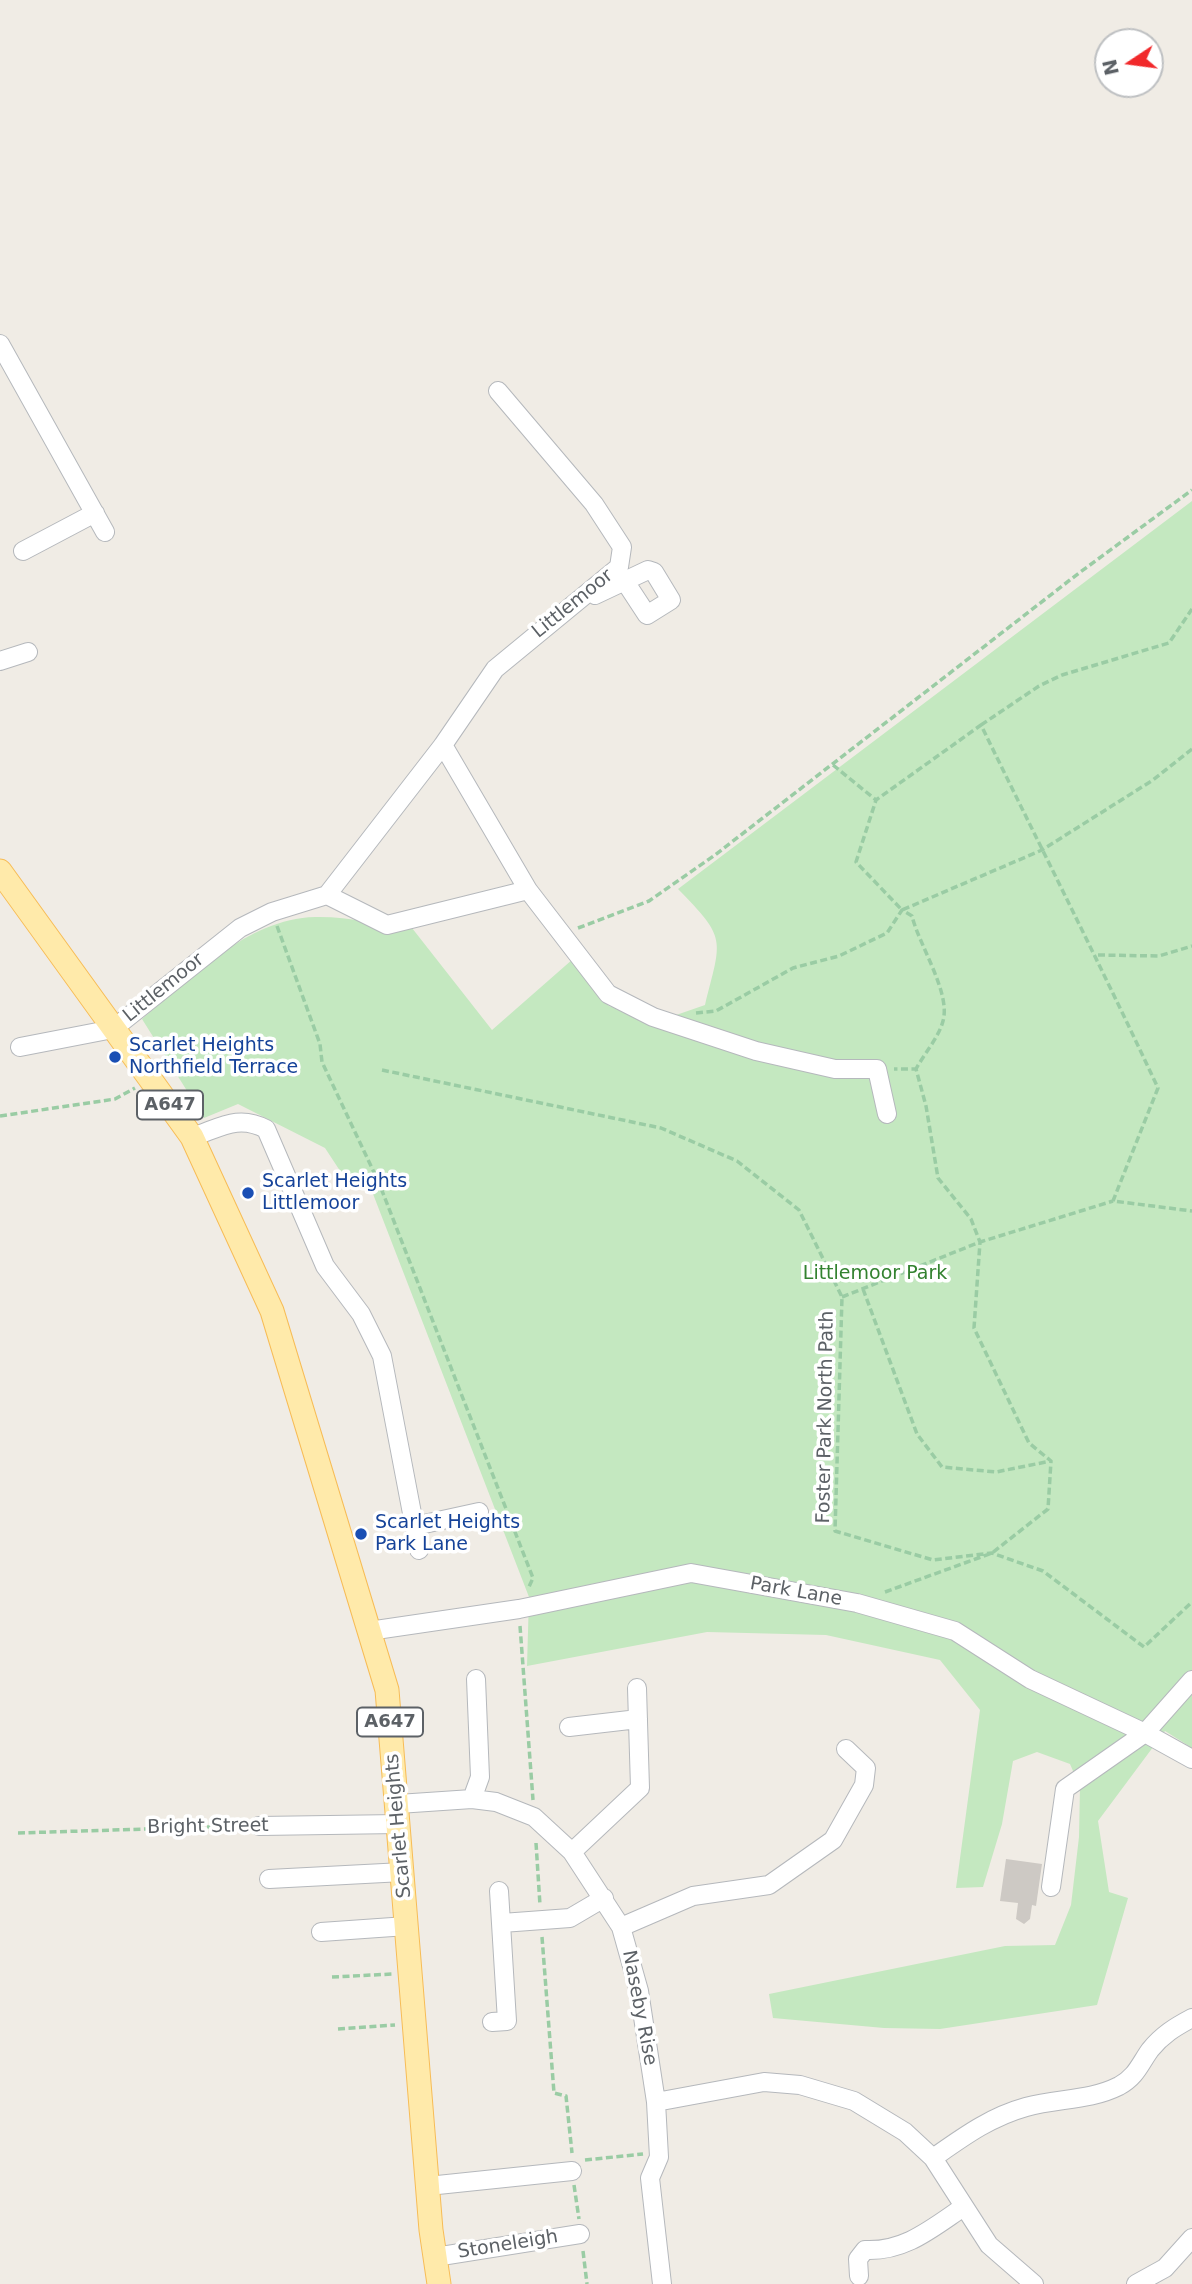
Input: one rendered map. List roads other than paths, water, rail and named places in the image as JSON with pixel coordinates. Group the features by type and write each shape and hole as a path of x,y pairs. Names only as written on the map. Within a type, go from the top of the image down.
{"main road":[{"name":"A647","path":"1,876 152,1079 192,1138"},
{"name":"Scarlet Heights","path":"192,1138 272,1311 387,1690 428,2186 439,2284"}],"street":[{"path":"0,344 106,532"},
{"name":"Littlemoor","path":"113,1029 240,928 272,912 327,895 443,745 495,669 619,567 622,547 594,504 498,391"},
{"path":"23,551 95,513"},
{"path":"559,616 610,586 626,583"},
{"path":"0,661 28,652"},
{"path":"443,745 528,890 608,994 653,1017 756,1051 835,1069 877,1069 887,1114"},
{"path":"327,895 387,925 528,890"},
{"path":"20,1047 113,1029"},
{"path":"192,1138 235,1122 250,1121 266,1129 325,1266 360,1314 382,1356 419,1550"},
{"path":"415,1527 479,1512"},
{"name":"Park Lane","path":"369,1631 519,1609 691,1573 857,1603 955,1631 1030,1679 1145,1733 1192,1759"},
{"path":"472,1799 480,1777 476,1679"},
{"path":"1051,1887 1065,1789 1145,1733 1192,1680"},
{"path":"572,1852 640,1788 637,1688"},
{"path":"569,1727 638,1719"},
{"path":"621,1927 693,1896 769,1885 833,1840 864,1785 866,1768 846,1749"},
{"name":"Naseby Rise","path":"399,1814 472,1799 496,1802 534,1817 572,1852 621,1927 639,1991 656,2102 659,2152 650,2178 662,2284"},
{"name":"Bright Street","path":"259,1826 399,1814"},
{"path":"269,1878 403,1872"},
{"path":"492,2022 507,2021 499,1891"},
{"path":"502,1923 570,1918 604,1898"},
{"path":"321,1932 407,1926"},
{"path":"933,2158 997,2117 1028,2106 1104,2094 1124,2084 1138,2071 1159,2039 1172,2028 1192,2018"},
{"path":"656,2102 764,2082 800,2085 854,2101 905,2132 933,2158 962,2208 989,2245 1034,2284"},
{"path":"428,2186 572,2171"},
{"path":"859,2276 858,2259 865,2250 880,2250 909,2243 962,2208"},
{"name":"Stoneleigh","path":"435,2257 580,2234"},
{"path":"1136,2284 1165,2268 1192,2238"}],"place":[{"name":"Scarlet Heights Northfield Terrace","path":"115,1057"},
{"name":"Scarlet Heights Littlemoor","path":"248,1193"},
{"name":"Scarlet Heights Park Lane","path":"361,1534"}],"park label":[{"name":"Littlemoor Park","path":"875,1274"}]}
